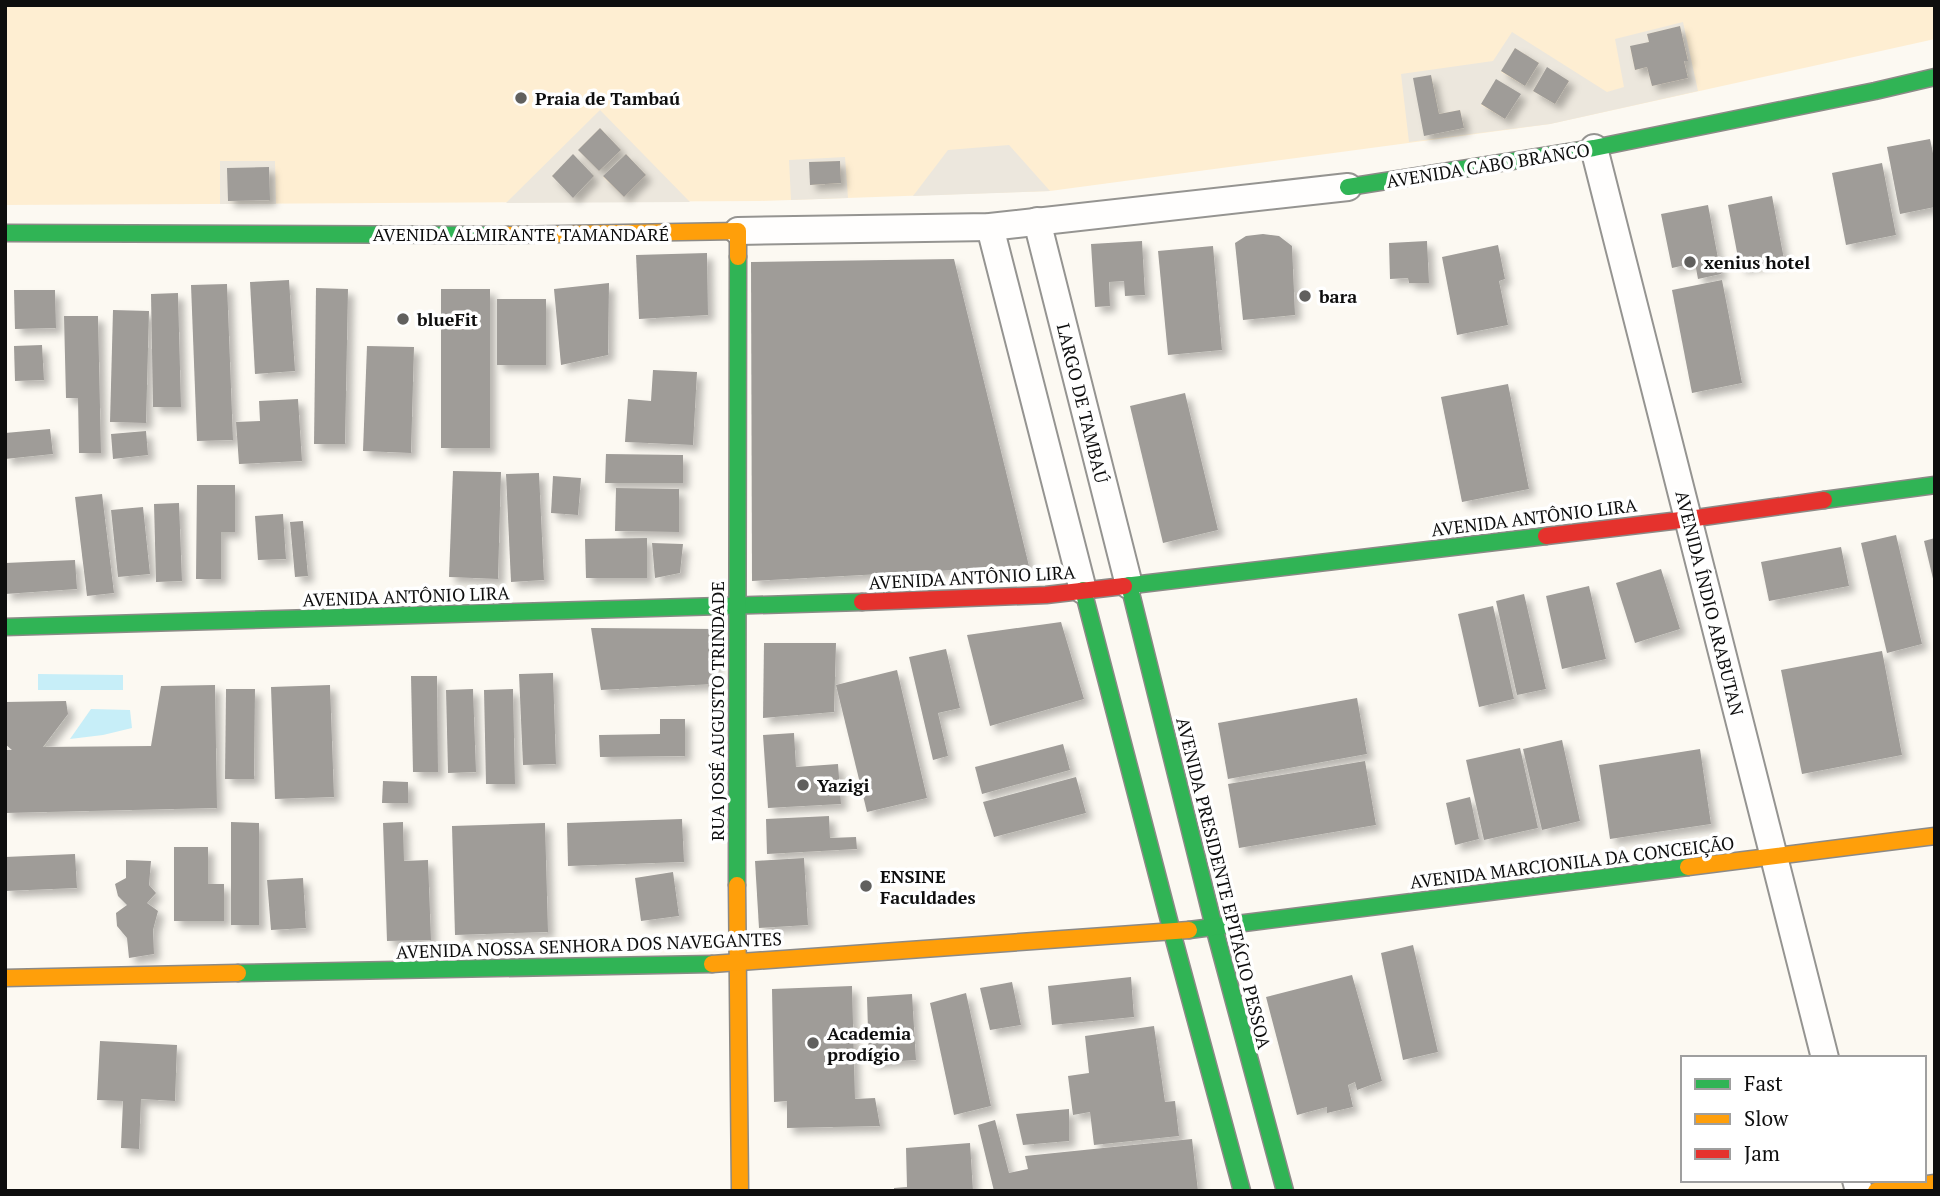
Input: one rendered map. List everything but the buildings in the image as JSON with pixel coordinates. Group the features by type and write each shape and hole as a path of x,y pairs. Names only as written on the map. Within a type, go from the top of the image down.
{"main road":[{"name":"AVENIDA CABO BRANCO","path":"1348,187 1594,148 1935,77"},
{"name":"AVENIDA ALMIRANTE TAMANDARÉ","path":"5,233 262,236 738,230"},
{"name":"RUA JOSÉ AUGUSTO TRINDADE","path":"738,230 736,605 740,1191"},
{"name":"AVENIDA ANTÔNIO LIRA","path":"5,627 1046,595 1689,519 1935,485"},
{"name":"AVENIDA PRESIDENTE EPITÁCIO PESSOA","path":"1129,585 1214,927 1284,1191"},
{"path":"1083,590 1242,1191"},
{"name":"AVENIDA MARCIONILA DA CONCEIÇÃO","path":"1214,927 1935,836"},
{"name":"AVENIDA NOSSA SENHORA DOS NAVEGANTES","path":"5,978 738,963 1214,927"},
{"path":"1876,1191 1935,1182"}],"street":[{"name":"AVENIDA ÍNDIO ARABUTAN","path":"1594,148 1824,1056"},
{"name":"AVENIDA CABO BRANCO","path":"1037,221 1348,187"},
{"name":"AVENIDA ALMIRANTE TAMANDARÉ","path":"738,230 990,227 1037,221"},
{"name":"LARGO DE TAMBAÚ","path":"1037,221 1129,585"},
{"path":"990,227 1083,590"}],"sand":[{"name":"Praia de Tambaú","path":"5,5 1935,5 1935,39 1550,124 1050,191 760,201 5,205"}],"shaded area":[{"path":"1683,22 1698,91 1550,124 1409,142 1401,74 1493,61 1512,32 1607,92 1624,87 1615,39","holes":["1680,26 1688,60 1684,61 1688,78 1652,86 1647,67 1635,70 1630,47 1649,42 1647,34","1515,48 1539,63 1525,86 1501,72","1547,68 1569,81 1555,104 1533,91","1431,75 1439,114 1460,110 1464,128 1424,135","1520,94 1505,119 1481,104"]},
{"path":"600,110 690,202 506,203","holes":["600,128 621,150 599,171 578,150","626,154 646,175 624,197 603,177","573,155 594,176 573,197 552,176"]},
{"path":"1009,145 1050,191 913,196 948,150"},
{"path":"845,157 848,198 791,200 789,160","holes":["840,161 841,183 810,185 810,162"]},
{"path":"220,161 275,161 276,204 220,204"}],"water":[{"path":"38,674 123,675 123,690 38,690"},
{"path":"91,709 130,710 132,728 70,739"}],"traffic: fast":[{"path":"1348,187 1594,148 1935,77"},
{"path":"5,233 501,235"},
{"path":"737,885 738,257"},
{"path":"1824,500 1935,485"},
{"path":"1124,586 1546,536"},
{"path":"1129,585 1214,927"},
{"path":"1083,590 1172,932"},
{"path":"5,627 862,602"},
{"path":"1189,930 1688,867"},
{"path":"1214,927 1285,1191"},
{"path":"1172,932 1242,1191"},
{"path":"238,973 712,964"}],"traffic: slow":[{"path":"501,235 738,231 738,257"},
{"path":"1688,867 1935,836"},
{"path":"737,885 740,1191"},
{"path":"712,964 1189,930"},
{"path":"5,978 238,973"},
{"path":"1876,1191 1935,1183"}],"traffic: jam":[{"path":"1546,536 1824,500"},
{"path":"862,602 1046,595 1124,586"}],"place":[{"name":"Praia de Tambaú","path":"521,98"},
{"name":"xenius hotel","path":"1690,262"},
{"name":"bara","path":"1305,296"},
{"name":"blueFit","path":"403,319"},
{"name":"Yazigi","path":"803,785"},
{"name":"ENSINE Faculdades","path":"866,886"},
{"name":"Academia prodígio","path":"813,1043"}]}
